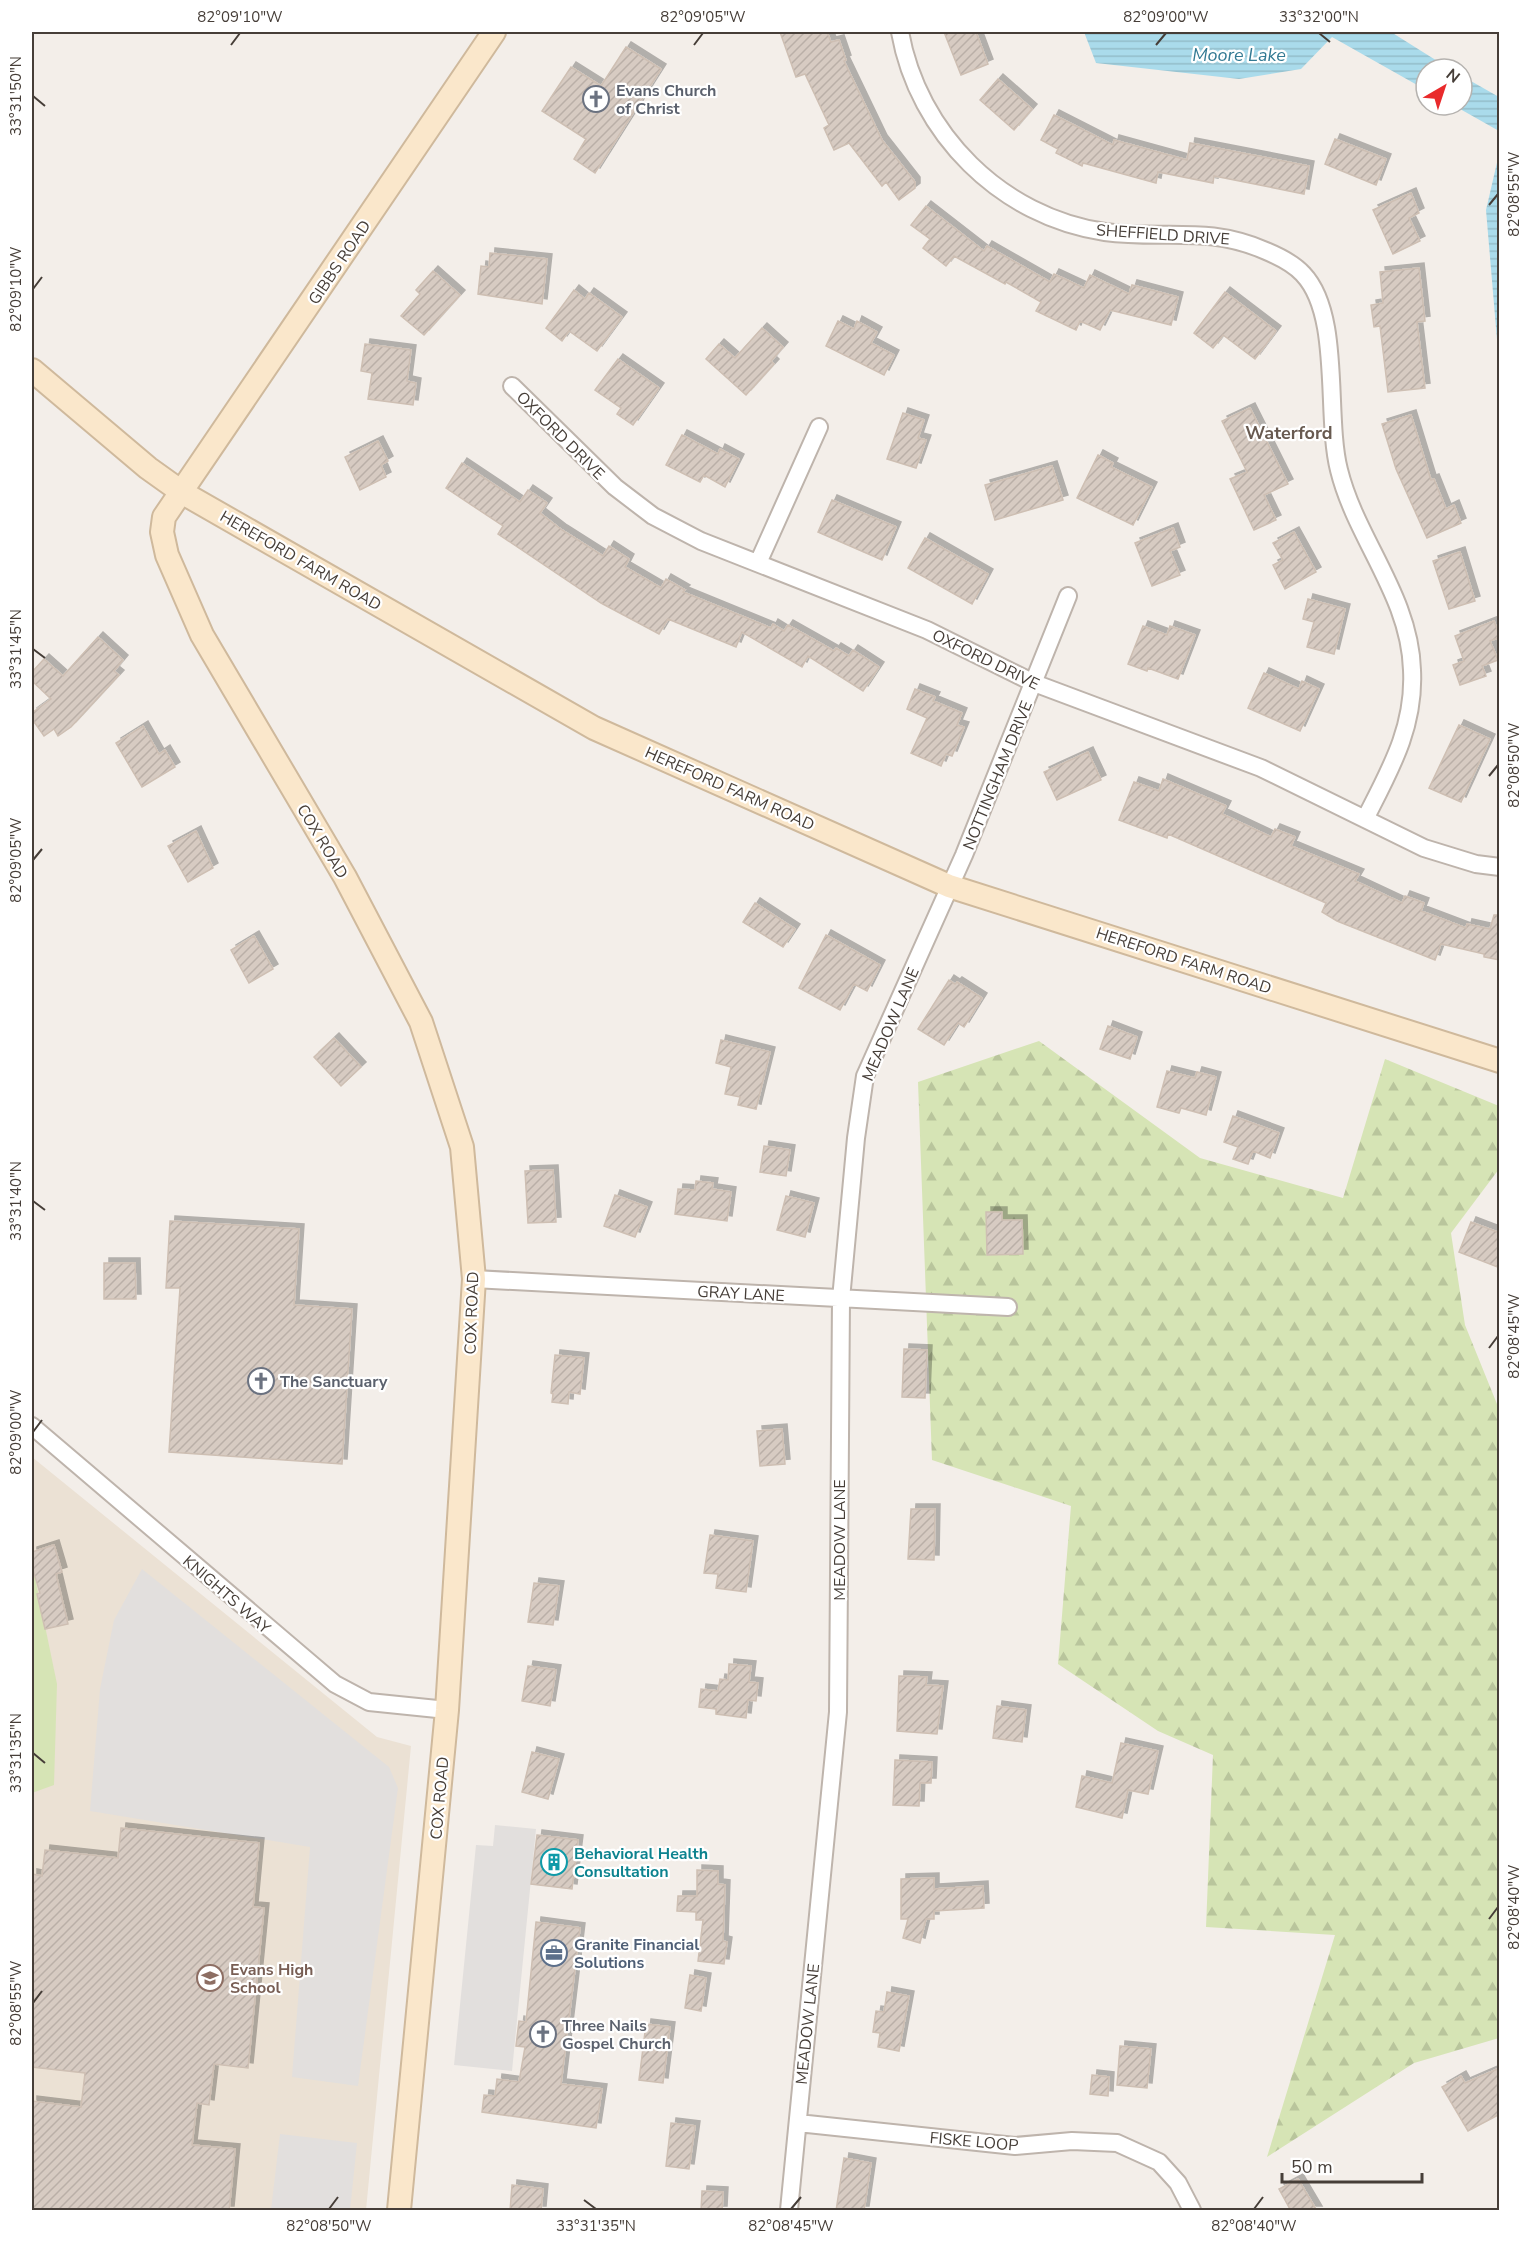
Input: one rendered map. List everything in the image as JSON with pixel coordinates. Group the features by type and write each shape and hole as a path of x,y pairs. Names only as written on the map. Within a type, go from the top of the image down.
{"street":[{"name":"GIBBS ROAD","path":"183,493 494,32"},
{"name":"SHEFFIELD DRIVE","path":"900,32 903,51 924,105 945,138 1005,194 1073,226 1107,232 1202,234 1239,239 1277,255 1304,274 1318,301 1329,336 1331,428 1339,471 1353,509 1385,574 1403,621 1413,669 1409,712 1400,752 1365,819"},
{"name":"HEREFORD FARM ROAD","path":"32,370 148,468 183,493 594,728 949,886 1500,1061"},
{"name":"OXFORD DRIVE","path":"512,386 615,488 653,516 701,541 927,630 1034,683 1261,768 1424,848 1476,864 1500,867"},
{"path":"758,563 819,427"},
{"name":"COX ROAD","path":"183,493 164,518 162,532 167,555 190,610 207,645 345,877 421,1023 462,1147 474,1279 447,1710 399,2211"},
{"name":"NOTTINGHAM DRIVE","path":"949,886 1068,596"},
{"name":"MEADOW LANE","path":"789,2211 838,1712 840,1299 855,1138 865,1076 949,886"},
{"name":"GRAY LANE","path":"474,1279 1008,1307"},
{"name":"KNIGHTS WAY","path":"32,1426 335,1684 369,1702 447,1710"},
{"name":"FISKE LOOP","path":"798,2123 1015,2146 1072,2141 1117,2143 1159,2162 1178,2182 1192,2211"}],"shaded area":[{"name":"Evans High School","path":"32,1457 377,1737 411,1746 366,2210 32,2210"},
{"path":"142,1569 389,1767 398,1788 358,2086 292,2077 310,1847 90,1811 100,1689 114,1620"},
{"path":"495,1825 536,1829 512,2071 454,2065 476,1845 493,1846"},
{"path":"280,2134 357,2143 350,2210 271,2210"}],"green space":[{"path":"1039,1041 1200,1158 1343,1198 1385,1059 1499,1106 1499,1169 1451,1233 1465,1325 1499,1409 1499,2038 1414,2063 1267,2157 1335,1935 1206,1927 1213,1755 1158,1731 1058,1664 1071,1506 932,1460 918,1082"},
{"path":"32,1563 57,1684 54,1785 32,1793"}],"water":[{"name":"Moore Lake","path":"1084,32 1391,32 1431,57 1414,57 1414,83 1332,37 1301,69 1239,79 1096,63"},
{"path":"1474,83 1499,97 1499,131 1474,117"},
{"path":"1499,154 1499,363 1486,210"}],"building":[{"path":"780,32 827,32 831,42 839,40 846,60 844,61 882,140 915,182 915,188 899,200 886,182 882,186 849,143 834,150 824,128 829,125 805,74 796,77"},
{"path":"944,32 976,32 988,64 961,75"},
{"name":"Evans Church of Christ","path":"626,47 661,69 595,173 574,159 586,139 542,111 571,67 601,86"},
{"path":"998,79 1032,109 1014,130 980,100"},
{"path":"1054,115 1113,145 1114,140 1187,160 1190,143 1309,166 1304,194 1214,176 1213,183 1158,172 1156,183 1083,163 1082,166 1056,153 1058,149 1041,140"},
{"path":"1335,139 1386,159 1376,185 1325,164"},
{"path":"1411,193 1419,213 1409,218 1420,241 1393,254 1373,210"},
{"path":"926,206 984,251 987,246 1050,282 1054,274 1084,288 1090,275 1129,294 1132,285 1178,297 1171,325 1110,310 1100,330 1080,321 1076,330 1036,311 1041,302 1006,282 1005,284 954,256 946,266 923,248 930,239 911,225"},
{"path":"490,253 547,259 542,304 478,294 481,266 489,267"},
{"path":"1419,268 1425,321 1417,322 1425,388 1388,392 1380,326 1374,327 1371,305 1383,303 1380,272"},
{"path":"433,271 460,295 424,335 401,316 420,294 416,290"},
{"path":"574,290 585,299 589,293 622,317 597,351 569,331 562,341 546,328"},
{"path":"1225,292 1276,331 1255,359 1223,335 1213,348 1194,333"},
{"path":"838,321 854,329 857,321 877,332 871,343 894,355 884,375 826,346"},
{"path":"762,328 783,347 771,361 774,364 746,395 706,359 719,344 735,358"},
{"path":"365,344 411,350 407,381 416,383 413,405 368,399 372,373 361,371"},
{"path":"618,359 659,388 633,425 617,414 621,408 595,390"},
{"path":"1250,408 1288,484 1264,495 1276,520 1254,530 1230,479 1247,472 1222,421"},
{"path":"903,413 924,420 918,438 926,440 916,468 887,459"},
{"path":"1411,415 1431,480 1434,479 1446,509 1454,505 1461,523 1427,538 1396,469 1382,424"},
{"path":"682,435 718,454 720,449 739,459 725,487 704,475 700,482 666,465"},
{"path":"378,441 388,461 381,465 386,477 360,490 345,457"},
{"path":"1098,455 1113,463 1111,467 1152,487 1133,525 1077,498"},
{"path":"462,463 520,502 528,490 547,503 540,513 562,530 603,556 609,546 629,559 625,567 661,588 666,579 685,590 683,592 771,628 773,624 784,631 788,625 834,651 836,648 849,656 853,650 879,667 863,691 808,656 802,667 742,632 736,647 668,619 659,634 601,603 498,534 503,526 446,488"},
{"path":"1052,466 1063,500 995,520 985,485"},
{"path":"832,500 896,527 882,560 818,532"},
{"path":"1173,528 1180,547 1170,551 1180,575 1152,586 1135,543"},
{"path":"1294,532 1316,572 1285,589 1273,565 1283,560 1273,543"},
{"path":"925,538 988,574 972,604 908,568"},
{"path":"1460,552 1475,601 1449,609 1433,561"},
{"path":"1308,599 1345,609 1334,654 1307,647 1314,622 1303,619"},
{"path":"1494,621 1500,637 1490,641 1498,660 1482,666 1486,676 1460,685 1453,665 1464,661 1455,636"},
{"path":"1143,626 1167,635 1170,626 1195,635 1178,679 1148,668 1147,671 1128,664"},
{"path":"98,637 123,660 114,671 119,675 71,727 58,736 54,729 44,736 32,719 32,713 51,699 32,681 32,672 44,659 63,676"},
{"path":"1264,673 1299,689 1302,681 1319,689 1300,731 1248,708"},
{"path":"915,689 935,697 933,701 962,713 957,725 964,727 952,756 946,754 941,766 911,753 927,718 907,709"},
{"path":"1459,725 1490,739 1461,802 1429,788"},
{"path":"143,726 159,754 165,750 175,767 142,787 116,743"},
{"path":"1088,752 1101,780 1057,800 1044,772"},
{"path":"1163,779 1226,806 1222,814 1271,837 1275,829 1295,837 1291,846 1359,874 1355,881 1402,903 1405,896 1424,903 1421,911 1466,928 1467,924 1490,929 1494,915 1500,915 1500,960 1441,944 1435,960 1337,921 1322,912 1326,903 1168,834 1167,838 1119,820 1134,782 1159,791"},
{"path":"196,831 213,868 188,882 168,846"},
{"path":"755,903 795,929 783,947 743,922"},
{"path":"826,935 880,965 867,991 854,984 840,1010 799,988"},
{"path":"254,936 273,969 249,983 231,950"},
{"path":"949,980 955,984 957,982 982,998 964,1027 958,1023 944,1045 918,1029"},
{"path":"1108,1026 1137,1037 1130,1059 1100,1049"},
{"path":"334,1038 361,1067 341,1086 314,1057"},
{"path":"721,1040 770,1052 756,1109 738,1105 740,1097 725,1094 731,1067 716,1063"},
{"path":"1167,1071 1195,1078 1197,1072 1216,1077 1206,1115 1181,1108 1179,1113 1157,1107"},
{"path":"1233,1116 1279,1133 1270,1158 1253,1151 1248,1164 1233,1159 1238,1147 1224,1142"},
{"path":"764,1146 790,1150 786,1176 760,1172"},
{"path":"553,1170 556,1222 528,1223 525,1171"},
{"path":"696,1181 713,1183 712,1189 731,1192 727,1221 675,1214 678,1189 695,1190"},
{"path":"615,1195 647,1207 635,1237 604,1226"},
{"path":"786,1196 814,1203 805,1237 777,1230"},
{"path":"986,1212 1002,1212 1002,1220 1022,1220 1023,1254 987,1255"},
{"name":"The Sanctuary","path":"170,1221 299,1229 294,1305 352,1309 342,1464 169,1452 180,1288 166,1288"},
{"path":"1471,1222 1500,1233 1500,1268 1459,1252"},
{"path":"104,1263 135,1263 136,1299 104,1299"},
{"path":"904,1349 927,1350 925,1398 902,1397"},
{"path":"555,1355 584,1358 580,1394 569,1392 568,1404 552,1402"},
{"path":"782,1429 785,1464 760,1466 757,1431"},
{"path":"911,1509 935,1509 934,1560 908,1559"},
{"path":"710,1535 753,1541 746,1592 716,1588 718,1574 704,1573"},
{"path":"54,1545 62,1572 56,1574 68,1624 45,1629 37,1594 40,1593 32,1567 32,1552"},
{"path":"534,1583 559,1586 553,1625 528,1622"},
{"path":"729,1664 751,1666 749,1682 758,1683 756,1701 748,1700 746,1718 716,1714 716,1709 699,1707 701,1689 718,1691 720,1679 728,1680"},
{"path":"528,1666 556,1670 550,1706 522,1701"},
{"path":"899,1676 927,1677 926,1685 943,1686 937,1734 897,1731"},
{"path":"997,1706 1026,1710 1022,1742 993,1738"},
{"path":"1121,1743 1158,1751 1148,1794 1128,1790 1122,1818 1076,1807 1082,1776 1112,1783"},
{"path":"532,1752 559,1759 548,1799 522,1792"},
{"path":"895,1760 932,1762 931,1783 920,1783 919,1806 893,1805"},
{"path":"121,1828 259,1843 253,1907 264,1908 248,2068 214,2064 209,2105 197,2103 192,2145 235,2149 229,2211 32,2211 32,2101 81,2107 85,2073 32,2067 32,1874 42,1876 45,1850 118,1858"},
{"name":"Behavioral Health Consultation","path":"537,1835 578,1840 572,1889 531,1884"},
{"path":"697,1870 718,1871 718,1884 725,1885 723,1941 727,1942 724,1964 698,1961 703,1920 696,1920 696,1912 677,1911 678,1896 697,1896"},
{"path":"934,1878 934,1889 983,1886 984,1908 934,1911 934,1919 926,1919 920,1943 903,1938 908,1919 901,1919 901,1879"},
{"path":"536,1922 580,1928 561,2084 602,2089 596,2128 482,2112 484,2095 495,2096 497,2079 519,2082 525,2047 516,2046 519,2021 526,2022"},
{"path":"690,1975 706,1978 701,2011 685,2008"},
{"path":"887,1992 909,1996 899,2051 878,2047 880,2033 873,2032 876,2011 884,2012"},
{"path":"646,2024 670,2027 663,2083 639,2080"},
{"path":"1120,2046 1151,2049 1147,2088 1117,2085"},
{"path":"1500,2068 1500,2114 1468,2131 1442,2087 1461,2076 1465,2083"},
{"path":"1092,2075 1109,2077 1108,2096 1090,2094"},
{"path":"671,2123 695,2126 689,2169 666,2166"},
{"path":"844,2158 871,2163 864,2211 836,2211"},
{"path":"1298,2179 1317,2211 1291,2211 1279,2189"},
{"path":"512,2185 543,2189 541,2211 510,2211"},
{"path":"702,2191 723,2192 722,2211 701,2211"}],"place":[{"name":"Evans Church of Christ","path":"596,99"},
{"name":"The Sanctuary","path":"261,1381"},
{"name":"Behavioral Health Consultation","path":"554,1862"},
{"name":"Granite Financial Solutions","path":"554,1953"},
{"name":"Evans High School","path":"210,1978"},
{"name":"Three Nails Gospel Church","path":"543,2034"}],"district":[{"name":"Waterford","path":"1289,433"}]}
